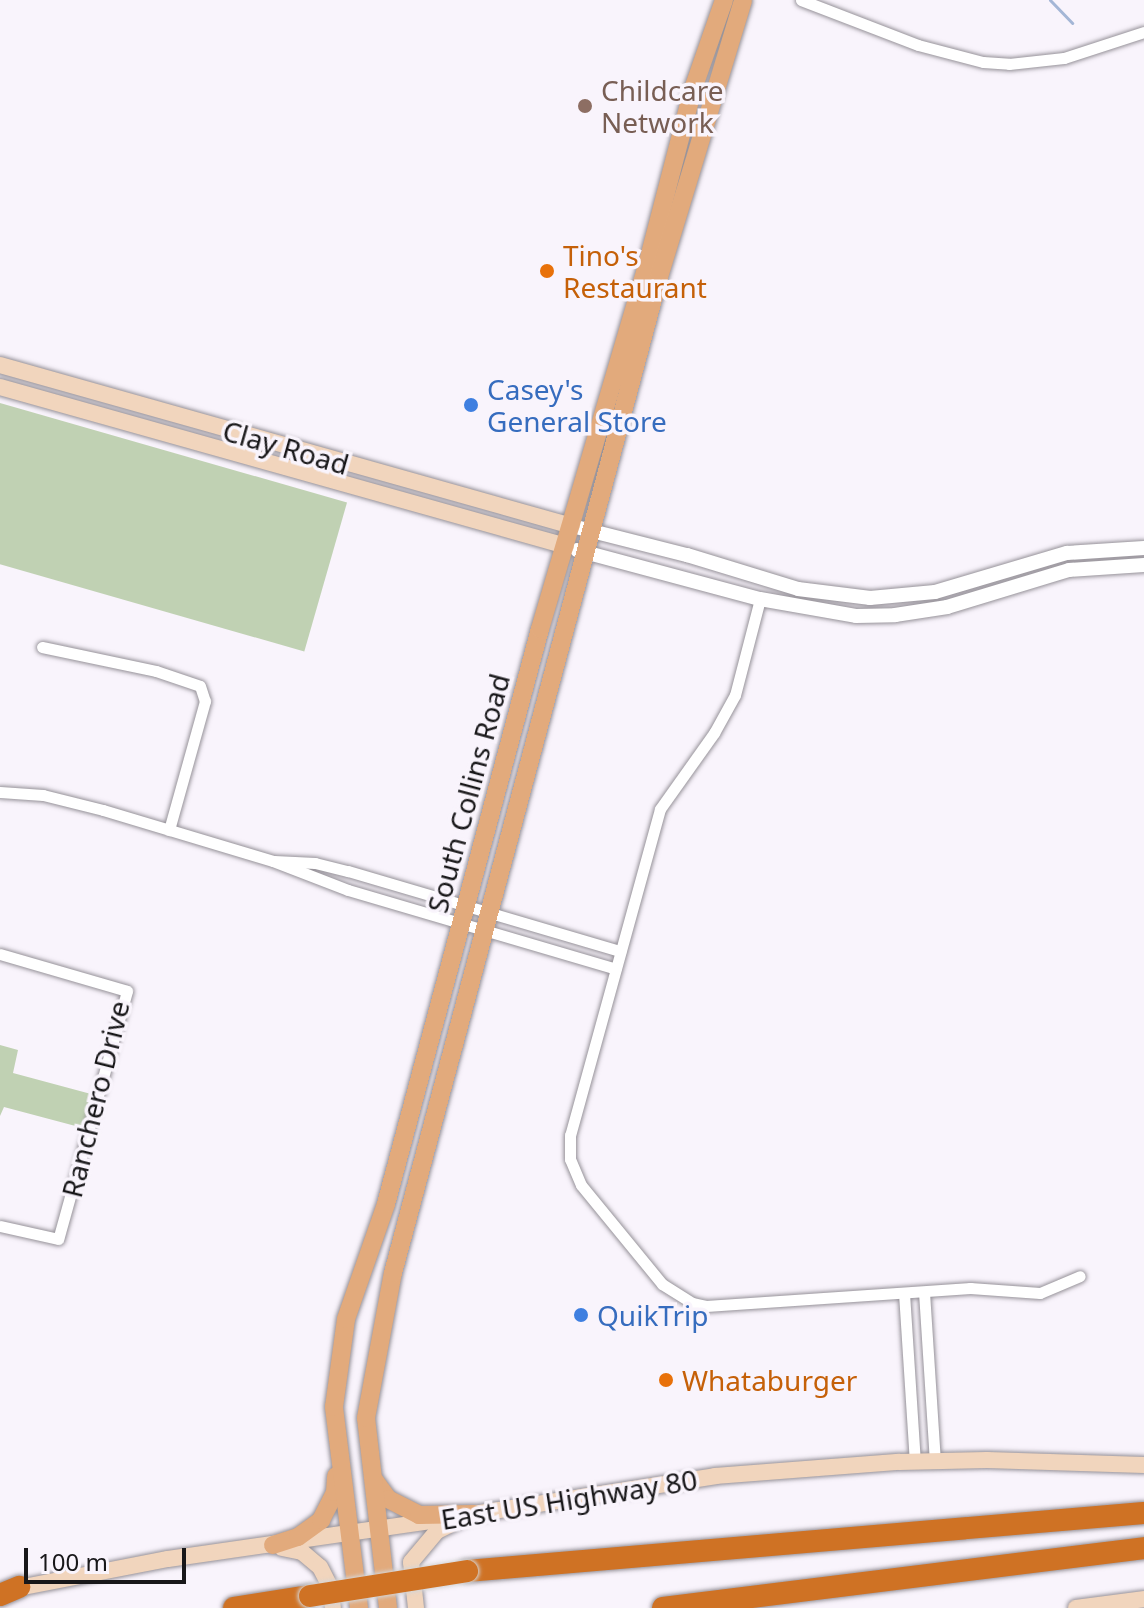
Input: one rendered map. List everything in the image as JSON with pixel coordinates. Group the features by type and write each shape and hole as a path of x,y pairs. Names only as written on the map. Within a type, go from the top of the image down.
{"highway":[{"path":"234,1608 467,1571 1144,1513"},
{"path":"663,1608 1144,1548"}],"main road":[{"name":"South Collins Road","path":"388,1608 366,1418 377,1343 409,1211 592,531 693,89 724,0"},
{"name":"South Collins Road","path":"359,1608 337,1453 334,1407 346,1319 386,1204 572,526 743,0"},
{"name":"Clay Road","path":"0,365 572,526"},
{"name":"Clay Road","path":"0,387 566,546"},
{"path":"386,1204 409,1211"},
{"path":"273,1545 298,1537 321,1520 335,1492 337,1453"},
{"name":"East US Highway 80","path":"6,1591 168,1559 379,1531 715,1476 915,1461 1144,1465"},
{"path":"373,1479 388,1499 419,1515 474,1514"},
{"path":"416,1608 411,1562 437,1531 474,1514"},
{"path":"273,1545 302,1552 320,1567 330,1587 333,1608"},
{"path":"1076,1608 1144,1599"}],"street":[{"path":"801,0 918,45 983,62 1009,64 1064,58 1144,32"},
{"path":"572,526 827,595 882,598 935,592 1067,553 1144,548"},
{"path":"566,546 760,599 827,613 867,616 934,610 1069,570 1144,565"},
{"path":"993,575 999,592"},
{"path":"765,580 735,695 714,733 660,809 570,1135 570,1159 581,1185 662,1284 693,1303 706,1306 970,1288 1040,1293 1080,1276"},
{"path":"42,647 156,671 200,686 205,701 169,830"},
{"path":"0,792 43,795 169,830 273,861 314,880 616,969"},
{"path":"273,861 315,863 468,904 620,951"},
{"path":"371,897 376,879"},
{"name":"Ranchero Drive","path":"0,954 127,991 58,1239 0,1226"},
{"path":"924,1292 935,1461"},
{"path":"904,1293 915,1461"}],"green space":[{"path":"0,403 347,503 304,652 0,564"},
{"path":"0,1045 18,1050 13,1073 91,1094 83,1128 4,1107 0,1116"}],"waterway":[{"path":"1050,0 1072,23"}],"place":[{"name":"Childcare Network","path":"585,106"},
{"name":"Tino's Restaurant","path":"547,271"},
{"name":"Casey's General Store","path":"471,405"},
{"name":"QuikTrip","path":"581,1315"},
{"name":"Whataburger","path":"666,1380"}]}
